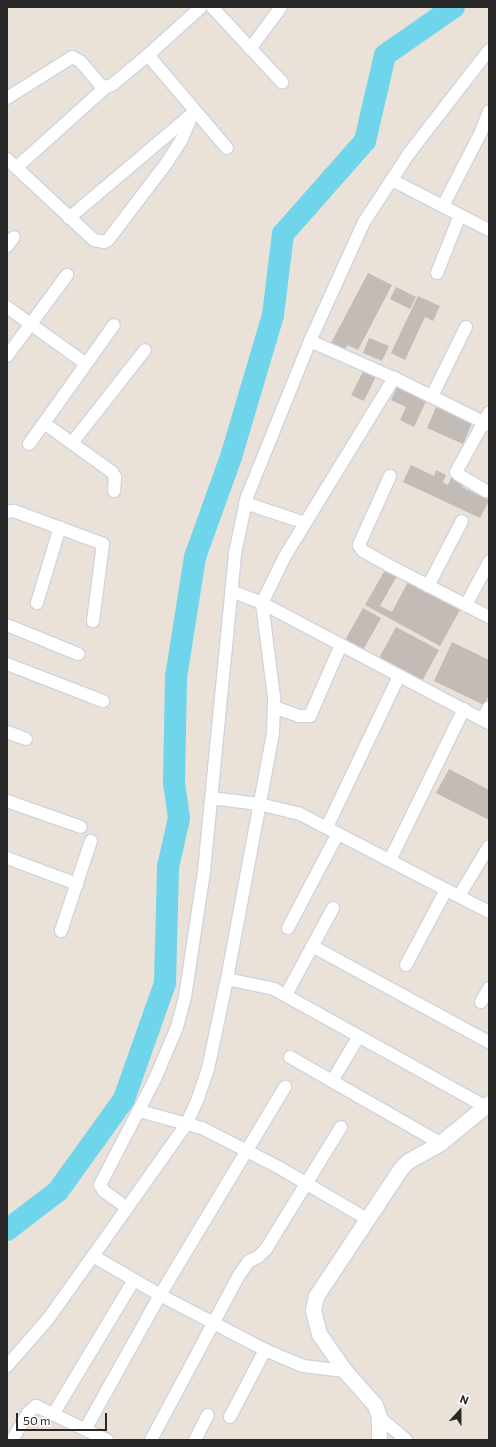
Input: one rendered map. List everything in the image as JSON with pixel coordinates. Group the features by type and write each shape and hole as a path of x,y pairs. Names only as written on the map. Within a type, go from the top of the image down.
{"street":[{"path":"17,167 106,87 112,85 203,7 250,49 282,82"},
{"path":"250,49 281,7"},
{"path":"127,1208 104,1191 100,1185 139,1111 165,1056 185,997 204,871 231,591 238,532 245,503 255,473 310,341 364,222 392,180 489,50"},
{"path":"148,55 194,112 228,148"},
{"path":"7,98 72,57 81,62 100,85 106,87"},
{"path":"443,206 481,132 489,111"},
{"path":"69,218 194,112"},
{"path":"7,159 94,240 99,242 108,240 177,148 194,112"},
{"path":"392,180 489,230"},
{"path":"437,273 460,215"},
{"path":"7,356 67,275"},
{"path":"7,307 86,364"},
{"path":"28,444 114,325"},
{"path":"432,396 466,327"},
{"path":"310,341 487,420 456,472 459,476 486,491"},
{"path":"72,443 145,350"},
{"path":"7,1366 48,1319 188,1123 208,1069 227,979 273,734 274,707 262,603 271,583 306,523 394,378"},
{"path":"44,422 112,472 115,478 114,491"},
{"path":"390,476 359,545 363,551 489,617"},
{"path":"245,503 306,523"},
{"path":"7,512 14,511 103,544 93,621"},
{"path":"428,586 462,521"},
{"path":"37,603 60,527"},
{"path":"466,606 489,562"},
{"path":"231,591 262,603 486,721 489,707"},
{"path":"7,625 78,654"},
{"path":"274,707 299,716 310,716 341,645"},
{"path":"7,664 103,701"},
{"path":"327,827 399,676"},
{"path":"390,860 464,710"},
{"path":"7,732 26,739"},
{"path":"211,798 259,804 300,814 338,832 489,912"},
{"path":"7,801 81,827"},
{"path":"288,928 338,832"},
{"path":"61,931 91,841"},
{"path":"459,896 489,846"},
{"path":"7,858 77,884"},
{"path":"406,965 446,890"},
{"path":"286,995 333,908"},
{"path":"312,946 489,1042"},
{"path":"227,979 261,985 286,995 488,1105 440,1144 408,1161 367,1219 316,1296 313,1310 319,1334 345,1372 372,1402 379,1417 406,1440"},
{"path":"481,1002 489,988"},
{"path":"332,1081 359,1036"},
{"path":"290,1056 440,1144"},
{"path":"86,1428 160,1295 285,1087"},
{"path":"139,1111 188,1123 247,1151 307,1183 367,1219"},
{"path":"151,1440 242,1271 249,1261 258,1257 266,1249 341,1127"},
{"path":"93,1256 160,1295 264,1350 303,1366 345,1372"},
{"path":"54,1413 134,1280"},
{"path":"230,1417 264,1350"},
{"path":"12,1440 33,1406 54,1413 107,1440"},
{"path":"195,1440 208,1415"},
{"path":"379,1417 379,1440"}],"building":[{"path":"368,273 392,285 358,350 347,345 345,350 331,343"},
{"path":"396,287 416,297 410,309 390,299"},
{"path":"418,296 440,306 433,321 425,317 405,360 391,353"},
{"path":"369,338 389,346 382,361 363,353"},
{"path":"364,370 376,376 364,401 351,395"},
{"path":"398,385 427,399 414,427 400,420 406,407 391,400"},
{"path":"436,407 472,423 463,444 427,428"},
{"path":"411,465 434,476 436,470 446,475 443,482 448,485 451,478 464,484 462,487 489,500 480,518 403,482"},
{"path":"385,570 397,576 380,606 392,612 408,582 460,610 440,646 365,605"},
{"path":"363,608 381,618 362,652 344,642"},
{"path":"396,627 439,650 421,683 378,660"},
{"path":"452,642 489,660 489,694 484,705 434,681"},
{"path":"449,769 489,790 489,820 436,793"}],"waterway":[{"path":"7,1230 58,1191 124,1099 165,983 168,867 179,818 174,783 176,677 195,557 231,457 273,315 283,234 365,141 385,55 454,7"}]}
